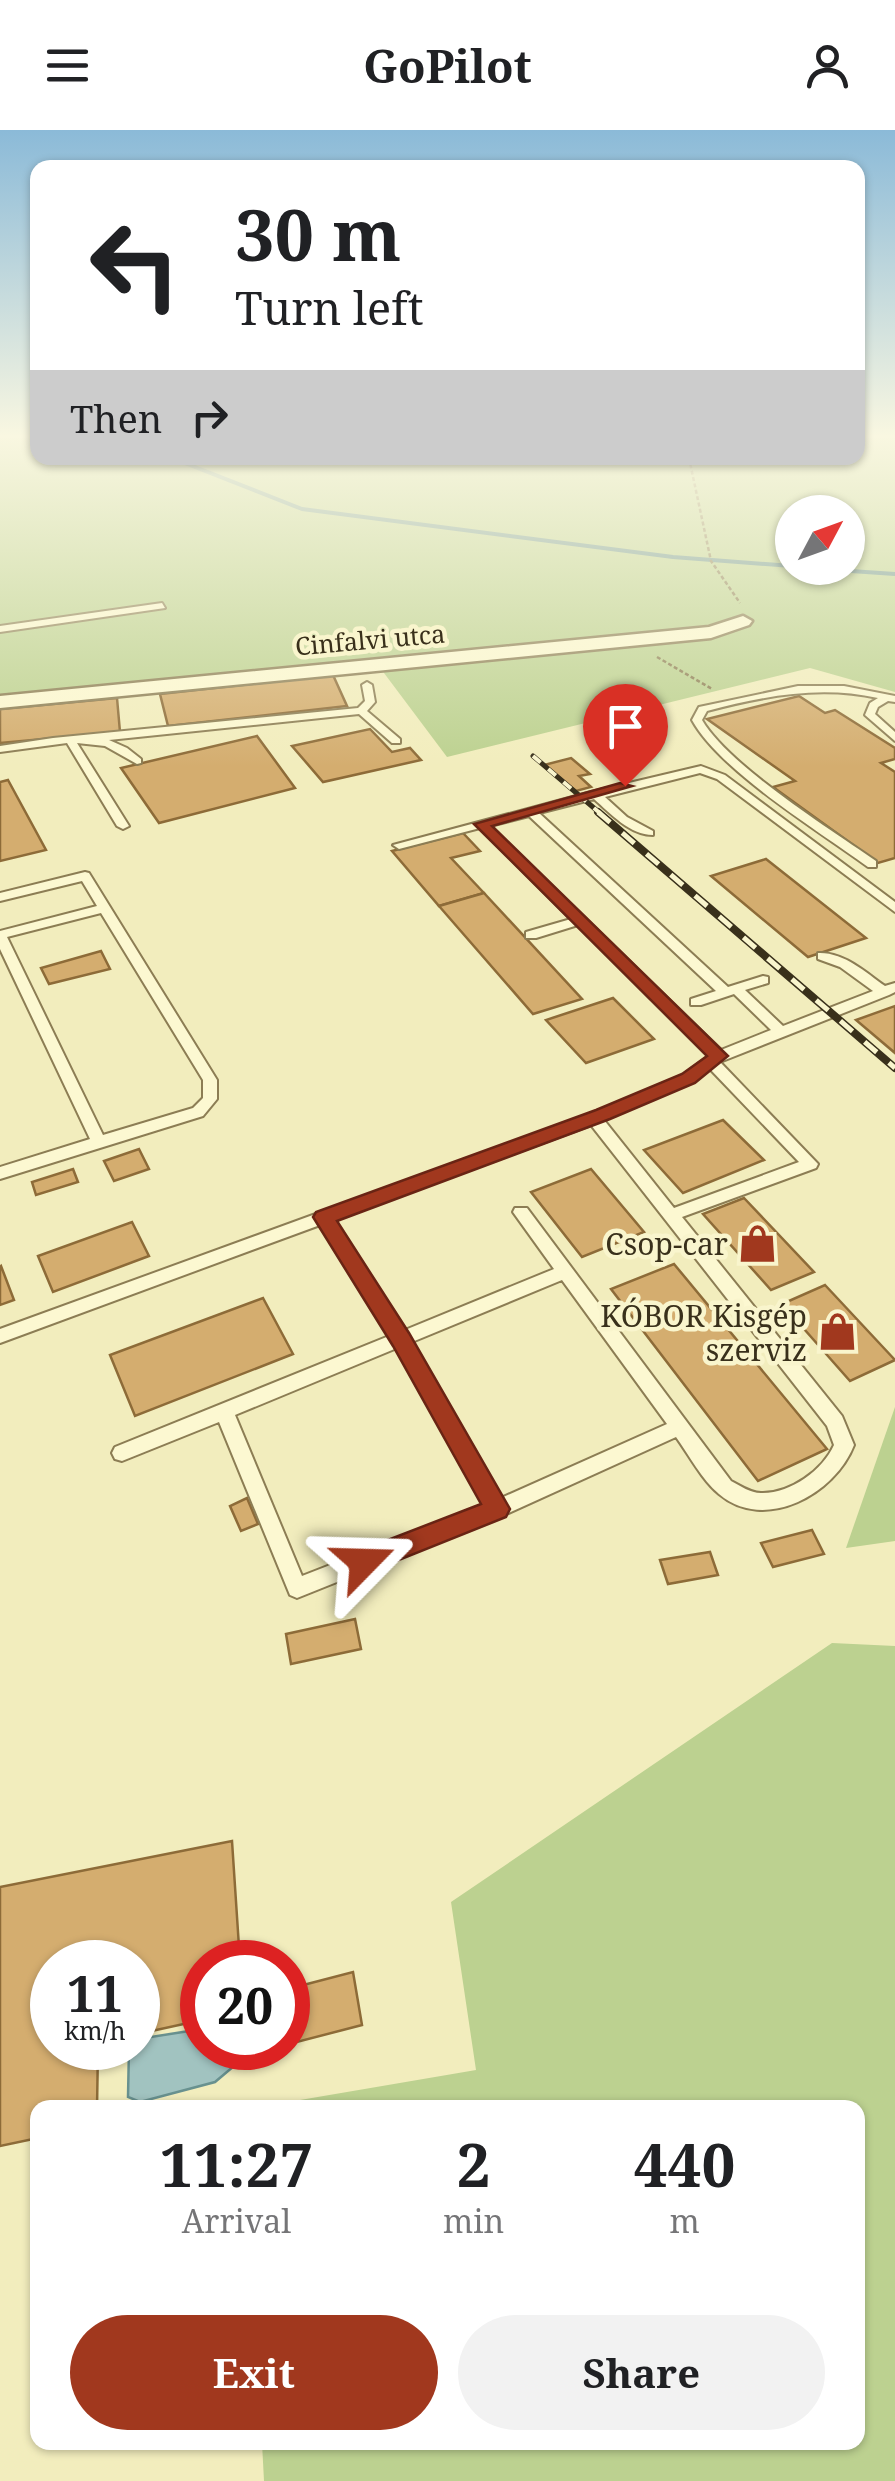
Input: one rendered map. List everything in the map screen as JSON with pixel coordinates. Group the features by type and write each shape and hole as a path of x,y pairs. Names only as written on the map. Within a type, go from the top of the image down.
{"street":[{"name":"Cinfalvi utca","path":"0,702 711,632 743,620"}],"lane":[{"path":"0,629 162,606"},
{"path":"0,749 361,711 370,702 367,685"},
{"path":"872,864 736,763 698,730 696,720 703,709 796,686 835,686 891,698"},
{"path":"891,698 870,715 895,738"},
{"path":"361,711 396,741"},
{"path":"76,740 111,744 137,761"},
{"path":"76,740 123,826"},
{"path":"399,845 686,770 708,770 895,908"},
{"path":"595,794 623,819 649,833"},
{"path":"530,811 781,1032"},
{"path":"482,824 580,920 810,1164 672,1215"},
{"path":"0,897 85,876 210,1080 210,1099 198,1112 0,1174"},
{"path":"100,1142 0,935 106,908"},
{"path":"531,935 580,920"},
{"path":"0,923 26,928"},
{"path":"823,956 891,990"},
{"path":"696,1002 762,980"},
{"path":"0,1336 594,1118 688,1078 714,1059 891,990"},
{"path":"521,1212 724,1487 751,1501 782,1498 826,1473 842,1454 844,1444 836,1422 594,1118"},
{"path":"324,1217 401,1339 497,1509"},
{"path":"122,1453 564,1272"},
{"path":"224,1411 296,1588 497,1509 678,1427"}],"path":[{"path":"708,548 710,558 743,607 743,620"},
{"path":"623,641 713,690"}],"green space":[{"path":"0,548 775,548 775,585 865,585 865,548 895,548 895,692 810,668 447,757 381,669 0,705"},
{"path":"895,1407 895,1541 846,1548"},
{"path":"832,1643 895,1646 895,2481 264,2481 262,2450 865,2450 865,2100 300,2100 476,2070 451,1902"}],"water":[{"path":"180,2032 180,2070 229,2070 215,2082 148,2100 128,2097 129,2070 160,2070 160,2036"}],"building":[{"path":"333,675 347,706 168,726 160,694"},
{"path":"799,696 825,713 835,710 895,748 895,759 881,763 895,772 895,858 878,863 773,787 795,781 707,719"},
{"path":"117,698 120,732 0,743 0,709"},
{"path":"370,729 392,752 410,748 421,760 323,782 292,746"},
{"path":"257,736 295,788 159,823 121,768"},
{"path":"631,736 650,749 612,760 594,746"},
{"path":"571,758 590,774 579,776 591,787 576,791 544,765"},
{"path":"8,780 46,850 0,861 0,782"},
{"path":"463,833 480,851 451,858 484,893 439,906 392,851"},
{"path":"766,859 866,938 808,957 711,876"},
{"path":"484,893 582,999 533,1014 439,906"},
{"path":"101,951 110,969 49,984 41,968"},
{"path":"613,998 654,1039 586,1063 546,1020"},
{"path":"895,1006 895,1053 856,1020"},
{"path":"723,1120 764,1160 683,1193 644,1150"},
{"path":"139,1149 149,1169 114,1181 104,1161"},
{"path":"73,1169 78,1182 36,1195 32,1182"},
{"path":"591,1169 644,1232 582,1257 531,1192"},
{"name":"Csop-car","path":"744,1198 814,1272 771,1290 703,1214"},
{"path":"132,1222 149,1256 53,1292 38,1256"},
{"path":"674,1264 827,1449 758,1481 611,1289"},
{"path":"0,1267 14,1300 0,1305"},
{"name":"KÓBOR Kisgép szerviz","path":"825,1285 895,1360 850,1381 782,1304"},
{"path":"263,1298 293,1354 135,1416 110,1355"},
{"path":"247,1498 258,1524 241,1531 230,1506"},
{"path":"812,1530 824,1554 773,1567 761,1543"},
{"path":"710,1552 718,1575 668,1584 660,1560"},
{"path":"355,1619 361,1649 291,1664 286,1634"},
{"path":"232,1841 239,1940 180,1940 180,2025 160,2029 160,1940 30,1940 30,2070 98,2070 97,2100 30,2100 30,2140 0,2146 0,1887"},
{"path":"353,1972 362,2025 310,2039 310,1983"}],"waterway":[{"path":"601,548 775,565"},
{"path":"865,572 895,574"}],"railway":[{"path":"533,756 601,814"},
{"path":"598,812 895,1068"}],"place":[{"name":"Csop-car","path":"758,1243"},
{"name":"KÓBOR Kisgép szerviz","path":"837,1332"}],"route":[{"path":"364,1562 497,1509 401,1339 324,1217 603,1115 688,1078 719,1056 482,824 625,786"}]}
